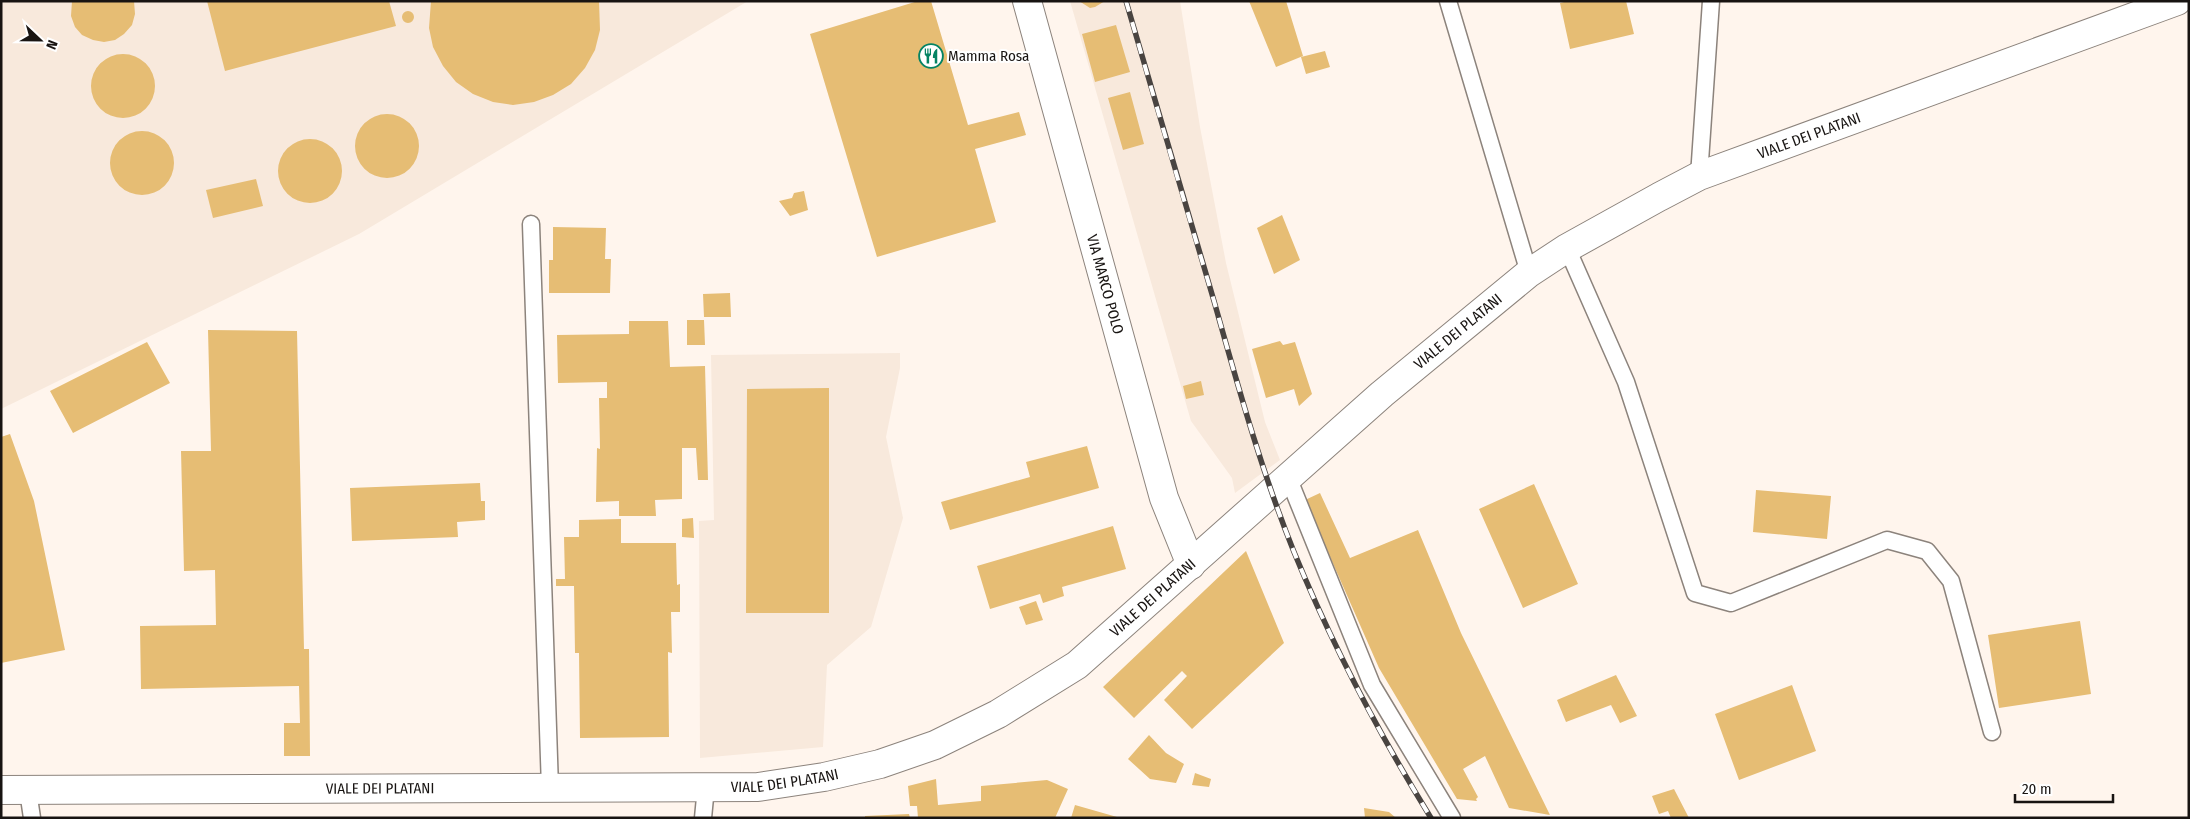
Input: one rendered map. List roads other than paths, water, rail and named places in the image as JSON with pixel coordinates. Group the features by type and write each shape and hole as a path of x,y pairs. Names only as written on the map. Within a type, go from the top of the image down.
{"street":[{"name":"VIA MARCO POLO","path":"1027,1 1164,498 1191,565"},
{"name":"VIALE DEI PLATANI","path":"1,790 758,787 824,777 880,764 935,745 998,714 1077,665 1382,394 1529,272 1567,248 1699,176 2178,1"}],"lane":[{"path":"1448,1 1529,272"},
{"path":"1699,176 1710,1"},
{"path":"530,224 550,788"},
{"path":"1567,248 1626,382 1695,593 1731,603 1887,540 1927,552 1951,581 1992,732"},
{"path":"1288,477 1372,685 1452,818"},
{"path":"703,818 706,787"},
{"path":"28,791 32,818"}],"railway":[{"path":"1126,1 1241,396 1282,521 1324,621 1357,688 1374,721 1431,818"}],"place":[{"name":"Mamma Rosa","path":"931,56"}]}
